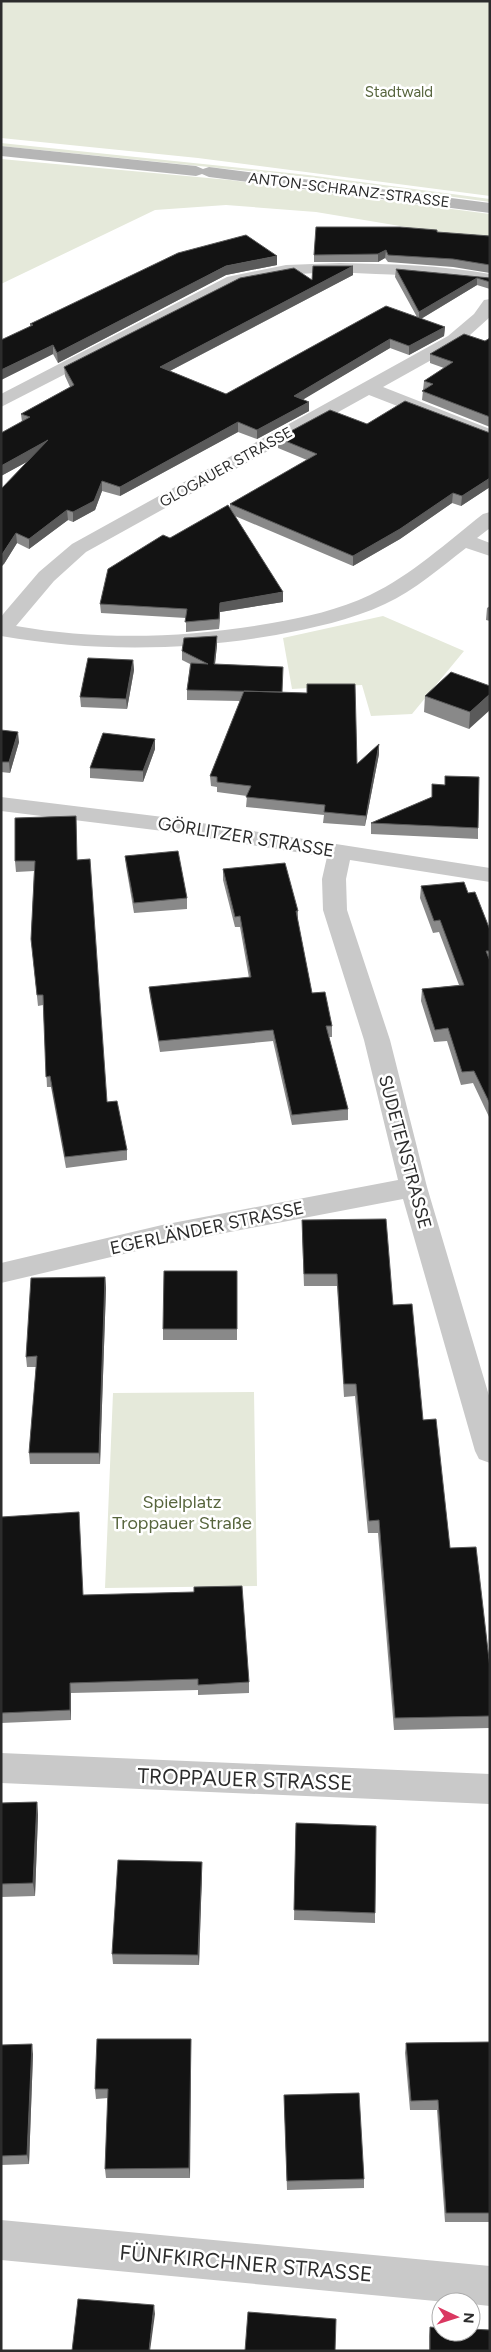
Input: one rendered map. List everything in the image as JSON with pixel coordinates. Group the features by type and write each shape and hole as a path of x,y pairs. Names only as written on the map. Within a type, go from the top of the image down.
{"main road":[{"name":"ANTON-SCHRANZ-STRASSE","path":"1,151 202,171 490,208"}],"street":[{"path":"1,401 233,281 267,271 304,268 395,269 490,279"},
{"name":"GLOGAUER STRASSE","path":"2,630 51,570 79,548 454,340 480,318 490,304"},
{"path":"369,388 490,436"},
{"path":"2,630 96,644 140,644 245,634 285,627 338,614 390,593 490,518"},
{"path":"462,539 490,550"},
{"name":"GÖRLITZER STRASSE","path":"1,804 163,824 490,875"},
{"name":"SUDETENSTRASSE","path":"340,851 334,879 336,910 376,1040 413,1187 490,1451"},
{"name":"EGERLÄNDER STRASSE","path":"1,1272 162,1235 413,1187"},
{"name":"TROPPAUER STRASSE","path":"1,1768 268,1781 490,1789"},
{"name":"FÜNFKIRCHNER STRASSE","path":"1,2240 490,2286"}],"green space":[{"name":"Stadtwald","path":"1,1 490,1 490,196 198,158 1,138"},
{"path":"1,143 308,175 490,199 490,202 317,178 1,146"},
{"path":"1,159 230,180 490,214 490,241 316,212 226,205 155,210 1,284"},
{"path":"383,616 464,651 412,714 371,716 362,685 292,689 283,638"},
{"name":"Spielplatz Troppauer Straße","path":"254,1392 257,1586 105,1588 113,1393"}],"building":[{"path":"316,227 400,227 490,236 490,265 453,259 388,255 386,250 378,254 314,255"},
{"path":"246,235 277,256 226,266 57,353 53,345 1,370 1,340 33,325 30,324 178,253"},
{"path":"313,266 353,266 160,367 226,394 386,306 445,327 409,346 390,339 294,396 309,402 257,430 238,422 120,487 102,481 94,501 73,512 67,510 29,539 16,533 1,556 1,489 48,440 1,466 1,433 30,417 21,414 74,385 64,367 240,278 294,268 312,280"},
{"path":"396,269 490,278 490,282 477,278 419,312"},
{"path":"464,334 485,341 490,338 490,417 422,391 433,384 424,381 453,362 430,354"},
{"path":"405,401 490,433 490,478 462,496 453,493 400,529 353,556 230,504 317,454 278,438 330,410 367,424"},
{"path":"228,505 283,592 220,603 219,619 185,622 187,609 100,604 108,569 163,535 170,538"},
{"path":"217,636 214,664 283,667 282,692 187,690 191,663 208,664 182,651 184,638"},
{"path":"88,658 133,660 126,699 80,697"},
{"path":"451,672 490,686 490,694 470,712 425,696"},
{"path":"307,684 355,684 357,764 379,744 366,816 324,812 325,805 246,797 251,786 217,782 217,777 210,776 244,691 307,693"},
{"path":"1,730 18,732 9,762 1,762"},
{"path":"103,733 155,739 143,771 90,768"},
{"path":"445,776 479,777 478,828 371,823 432,797 432,784 445,785"},
{"path":"76,816 77,860 90,859 107,1102 117,1101 127,1150 65,1157 50,1076 46,1077 43,995 37,995 31,939 35,861 15,861 15,818"},
{"path":"178,851 187,898 134,903 125,856"},
{"path":"285,863 298,911 296,911 312,993 325,992 332,1026 326,1026 348,1109 292,1115 273,1030 159,1041 149,987 251,977 240,916 235,917 223,869"},
{"path":"464,882 468,893 475,892 490,930 490,951 486,951 490,961 490,1104 474,1071 462,1072 448,1028 435,1030 422,989 464,985 440,920 434,921 421,886"},
{"path":"386,1219 393,1305 412,1304 423,1420 436,1419 450,1548 476,1547 490,1668 490,1716 395,1718 379,1520 369,1521 356,1384 344,1384 337,1274 304,1274 302,1220"},
{"path":"164,1271 237,1271 237,1329 163,1329"},
{"path":"105,1277 99,1453 29,1453 37,1356 26,1357 31,1278"},
{"path":"79,1512 83,1595 194,1592 194,1587 242,1586 249,1682 198,1685 198,1679 70,1683 70,1710 1,1713 1,1517"},
{"path":"37,1802 33,1883 1,1884 1,1803"},
{"path":"296,1823 376,1826 375,1913 294,1910"},
{"path":"118,1860 202,1862 198,1955 112,1954"},
{"path":"97,2039 191,2039 189,2168 105,2169 108,2089 95,2089"},
{"path":"490,2042 490,2213 446,2213 438,2100 411,2101 406,2043"},
{"path":"32,2044 27,2155 1,2156 1,2045"},
{"path":"359,2093 364,2179 287,2181 284,2095"},
{"path":"78,2299 154,2305 149,2351 72,2351"},
{"path":"248,2312 336,2319 335,2351 245,2351"},
{"path":"430,2327 431,2342 481,2342 481,2330 490,2330 490,2351 430,2351"}]}
